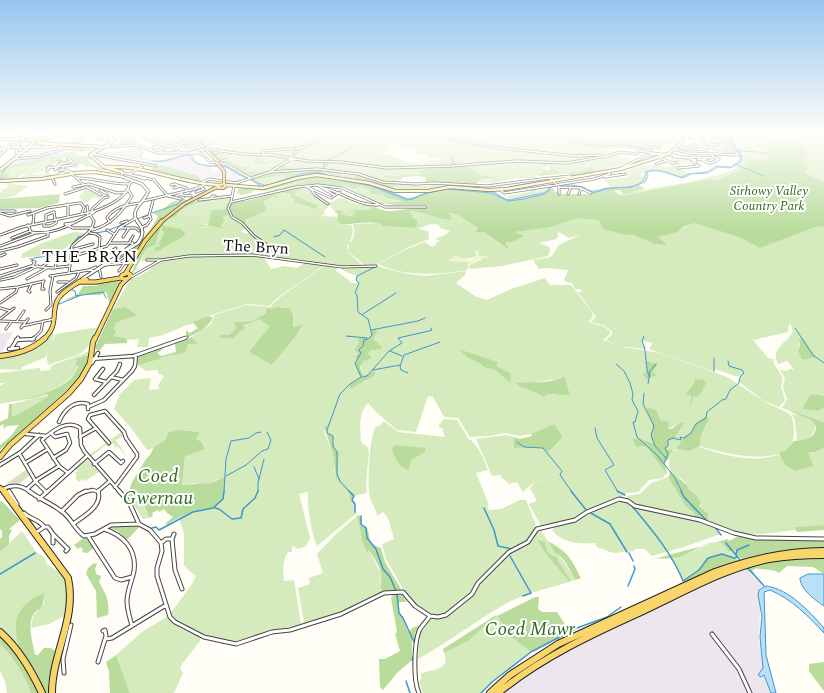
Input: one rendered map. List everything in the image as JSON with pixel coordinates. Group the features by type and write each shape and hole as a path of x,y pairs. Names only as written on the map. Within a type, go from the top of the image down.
{"main road":[{"path":"102,167 118,165"},
{"path":"122,165 218,186"},
{"path":"220,165 226,173 225,184"},
{"path":"121,285 122,277 128,270 148,235 162,221 181,206 218,186 225,184 232,187 263,188 306,176 317,175 369,183 393,191 425,191 450,187 501,190 609,172 630,165"},
{"path":"102,167 121,175"},
{"path":"1,180 33,180 52,178 71,173 95,172 121,175"},
{"path":"0,457 10,445 73,389 89,369 93,360 92,347 121,285 129,276 149,237 162,222 189,203 218,186 225,184"},
{"path":"0,356 17,354 33,347 48,333 55,319 57,301 65,291 75,284 84,280 96,282 129,276"},
{"path":"122,277 129,276"},
{"path":"4,492 68,578 70,584 71,604 55,662 52,680 52,693"},
{"path":"490,693 510,675 558,644 714,572 734,564 774,554 793,551 824,551"},
{"path":"498,693 530,668 564,648 725,573 760,561 777,558 824,555"},
{"path":"0,632 12,642 27,663 42,693"}],"street":[{"path":"55,170 59,165"},
{"path":"48,168 71,165"},
{"path":"228,165 250,178"},
{"path":"270,172 280,165"},
{"path":"367,165 387,168 456,165"},
{"path":"617,170 626,165"},
{"path":"678,168 690,165"},
{"path":"46,171 50,166"},
{"path":"62,170 64,166"},
{"path":"129,174 142,167"},
{"path":"59,170 71,173 86,187 101,196"},
{"path":"200,183 208,179 236,183 270,172 323,170 358,174 383,182 487,186 527,180 571,176"},
{"path":"600,178 609,174 609,172"},
{"path":"59,174 71,173"},
{"path":"121,175 129,174 142,176 158,183 168,195 181,199"},
{"path":"501,190 504,193 625,174"},
{"path":"84,280 97,268 138,243 142,237 142,227 136,218 135,213 148,191 144,184 133,181 121,175"},
{"path":"134,176 145,179"},
{"path":"52,178 55,184"},
{"path":"78,178 99,179 122,185 130,184"},
{"path":"550,178 558,185 581,189 591,193"},
{"path":"12,238 30,231 35,233 48,233 68,226 105,207 128,191 130,184 133,181"},
{"path":"236,183 232,187 231,202 228,208 232,217 242,223 254,236 266,244 264,255"},
{"path":"73,188 84,184 90,184 122,194"},
{"path":"170,185 174,184 186,188 187,190"},
{"path":"176,196 187,190 201,187 206,184"},
{"path":"304,185 331,198 343,190"},
{"path":"231,202 304,185 318,185 334,186 347,190 378,205"},
{"path":"318,185 335,195"},
{"path":"558,185 559,194"},
{"path":"174,188 180,186"},
{"path":"65,194 86,187"},
{"path":"196,192 204,189 201,187"},
{"path":"568,194 571,187"},
{"path":"310,188 316,195 328,204"},
{"path":"323,188 340,192 365,205 378,205 395,208 412,206 426,207"},
{"path":"579,194 581,189"},
{"path":"100,190 107,194"},
{"path":"104,192 108,190"},
{"path":"68,273 71,257 70,250 75,242 91,231 110,222 126,207 132,196 128,191"},
{"path":"159,195 165,193"},
{"path":"110,222 107,218 109,214 117,209 168,195 181,193"},
{"path":"181,193 185,197 191,196"},
{"path":"210,199 212,196 215,196"},
{"path":"199,200 232,196"},
{"path":"92,211 92,209 104,198 108,197"},
{"path":"142,227 147,226 150,222 151,217 149,216 154,201"},
{"path":"28,215 47,208 81,203 84,207 82,213"},
{"path":"68,204 68,216"},
{"path":"87,206 89,215 94,221 91,231"},
{"path":"0,212 16,210"},
{"path":"1,217 19,216 30,210"},
{"path":"0,235 28,225 95,211"},
{"path":"0,212 4,216"},
{"path":"54,212 56,223 50,226 45,226 45,221 46,215 54,212"},
{"path":"33,224 34,213"},
{"path":"144,218 149,216"},
{"path":"121,224 136,218"},
{"path":"71,257 102,248 110,243 115,234 128,221"},
{"path":"78,228 82,224"},
{"path":"28,225 30,231"},
{"path":"68,226 91,231 100,237 99,249"},
{"path":"120,228 138,229 139,231"},
{"path":"123,237 129,228"},
{"path":"107,230 115,234"},
{"path":"0,246 35,233"},
{"path":"0,252 37,241 48,236 48,233"},
{"path":"129,243 134,236"},
{"path":"87,242 88,246"},
{"path":"110,243 133,243 126,249"},
{"path":"70,250 93,244"},
{"path":"102,248 102,250 107,254"},
{"path":"101,258 116,248"},
{"path":"0,256 5,254"},
{"path":"114,264 130,254"},
{"name":"The Bryn","path":"129,276 139,274 162,260 209,255 264,255 339,267 376,266"},
{"path":"54,268 58,263 58,256"},
{"path":"43,267 46,264 47,257"},
{"path":"120,259 125,263"},
{"path":"32,260 35,262 33,265"},
{"path":"147,260 162,260"},
{"path":"102,265 109,266 125,263"},
{"path":"119,271 125,263"},
{"path":"0,270 16,265"},
{"path":"0,276 33,265 48,268 70,266"},
{"path":"1,280 14,277 38,266"},
{"path":"3,268 7,273"},
{"path":"27,279 48,268"},
{"path":"46,310 51,305 51,276 97,268"},
{"path":"97,268 100,269 101,277"},
{"path":"89,270 94,271"},
{"path":"58,290 76,277 79,272"},
{"path":"58,282 65,281 69,283"},
{"path":"0,289 43,282 42,289 44,289"},
{"path":"28,291 31,285"},
{"path":"0,303 16,292 18,287"},
{"path":"0,308 10,311"},
{"path":"0,320 14,308"},
{"path":"17,321 24,311"},
{"path":"0,320 12,322 27,320 22,327 55,319"},
{"path":"16,340 33,340 41,331 44,321"},
{"path":"6,329 12,322"},
{"path":"18,337 10,349 18,348"},
{"path":"93,360 136,355 187,337"},
{"path":"93,360 97,353"},
{"path":"60,420 64,410 70,406 84,402 88,404 88,408 102,402 134,367 136,355"},
{"path":"95,394 111,377 119,365"},
{"path":"102,370 95,379 106,382"},
{"path":"111,377 123,380"},
{"path":"109,443 88,418 92,414 104,411 124,432 126,438 137,454 120,482 115,487"},
{"path":"68,473 59,466 42,440 50,433 63,426 75,425 80,428 82,448 94,464 129,502 139,524"},
{"path":"80,437 96,428"},
{"path":"50,433 55,436 67,434 70,440 70,444 67,448 53,458"},
{"path":"26,434 47,436"},
{"path":"0,465 19,453 39,435"},
{"path":"25,463 48,449"},
{"path":"94,464 109,452 121,463 122,462"},
{"path":"19,453 36,481 46,492"},
{"path":"39,499 88,456"},
{"path":"27,489 36,481 59,466"},
{"path":"98,491 110,481"},
{"path":"66,551 68,549 48,527 44,527 42,524 26,516 4,492 12,486 27,489 39,499 62,510 77,531 86,536 105,561 116,580 132,577"},
{"path":"62,510 84,492 92,489 98,491"},
{"path":"73,524 97,505 100,497 98,491"},
{"path":"86,536 111,525 139,524 150,530 161,543 162,550 157,568 157,576 170,617 174,622 204,637 236,644 272,632 290,630 341,614 384,593 403,592 415,606 430,616 438,617 446,615 472,594 478,583 510,552 528,542 537,529 575,520 587,512 620,499 628,501 635,506 700,520 734,533 756,538 824,539"},
{"path":"35,534 44,527"},
{"path":"104,529 116,532 130,546 135,561 127,601 132,626"},
{"path":"53,543 54,534"},
{"path":"174,534 172,539 173,567 177,581 182,589"},
{"path":"161,543 165,540 172,539"},
{"path":"106,639 112,638 166,605"},
{"path":"419,693 417,690 415,675 418,636 419,631 430,616"},
{"path":"64,673 63,659 72,625"},
{"path":"98,662 106,639 106,631 102,631"},
{"path":"712,634 737,667 748,686 750,693"},
{"path":"55,662 63,659"}],"shaded area":[{"path":"155,165 201,165 214,167 209,170 216,171 225,169 234,173 240,179 237,182 216,177 202,180 199,176 172,168"},
{"path":"476,249 479,255 487,256 488,258 472,264 468,268 467,267 469,264 465,262 447,261 455,256 469,260 472,259 476,256 474,250"},
{"path":"13,332 1,354 0,354 0,334"},
{"path":"746,569 762,587 758,591 760,607 759,642 770,693 504,693 522,676 550,659 727,576"}],"green space":[{"path":"30,165 10,168 5,172 10,174 7,180 0,179 1,173 7,166"},
{"path":"33,165 19,175 33,165 49,165 39,170 40,172 32,173 34,175 51,173 53,176 43,177 44,175 20,180 27,178 20,178 27,174 24,174 17,178 7,180 10,175 5,173 9,168"},
{"path":"33,165 21,174 13,175 19,174"},
{"path":"49,165 51,165 41,171 39,170"},
{"path":"85,165 96,165 107,170 99,170 89,166 86,168"},
{"path":"229,165 247,167 253,165 246,170 246,172 266,172 282,165 289,169 288,170 322,169 323,165 326,165 324,167 326,168 325,169 343,173 341,175 354,178 356,175 379,182 397,183 391,190 367,181 320,172 330,176 312,175 289,179 306,173 318,173 311,172 297,174 286,179 285,175 283,175 255,180 267,184 284,180 271,185 264,186 250,179 254,179 267,173 249,177 247,176 249,175 244,174"},
{"path":"238,165 251,165 246,168"},
{"path":"257,165 281,165 271,171 256,173 244,172 249,168"},
{"path":"284,165 323,165 322,169 288,170 289,169"},
{"path":"326,165 416,165 413,166 413,168 429,167 418,171 419,175 397,175 396,177 384,176 400,179 399,183 384,182 358,174 354,178 341,175 348,175 350,173 335,171 324,167"},
{"path":"443,165 443,166 424,166"},
{"path":"473,165 463,166 474,169 480,175 498,178 478,180 476,185 427,183 425,180 426,178 419,176 402,177 401,180 384,178 383,175 396,177 400,175 419,175 418,171 431,167"},
{"path":"619,165 608,168 610,170 596,172 591,167 583,170 561,173 550,166 540,168 544,173 535,176 536,178 516,178 492,183 476,182 477,180 493,180 480,175 474,169 462,166"},
{"path":"679,165 676,166 687,173 681,176 658,169 642,172 640,174 645,178 642,181 635,185 621,188 612,188 604,180 629,177 624,172 641,166"},
{"path":"736,165 824,165 824,396 818,394 803,409 818,411 824,408 824,422 782,408 787,399 783,387 785,378 780,370 789,371 788,369 794,369 787,361 778,364 776,357 780,346 792,333 792,328 789,323 788,332 753,340 768,358 774,359 773,362 783,378 781,387 785,400 779,407 764,401 739,382 741,376 735,376 715,369 715,372 649,349 653,343 642,341 646,349 643,349 619,346 606,340 612,334 612,331 603,325 591,322 596,317 578,292 583,292 580,289 575,289 572,283 564,280 568,270 547,268 539,269 533,260 551,257 559,245 580,235 569,238 559,232 556,239 539,243 549,247 550,251 548,256 502,266 469,269 470,265 482,260 483,258 488,258 487,256 479,256 478,251 475,250 476,256 466,259 455,256 448,261 469,262 467,270 422,274 400,271 378,264 407,249 425,242 432,247 436,245 435,244 440,241 435,239 450,231 440,228 439,225 433,224 418,229 428,231 429,239 409,247 377,264 364,265 348,251 349,243 347,246 348,252 362,265 342,267 266,255 266,242 255,236 244,225 246,223 244,220 262,211 266,206 263,202 273,197 278,199 275,195 282,192 294,195 296,191 306,186 310,189 328,205 324,211 325,214 321,216 338,217 338,222 340,224 351,225 353,230 350,243 354,234 353,224 379,223 382,224 382,226 416,228 418,221 413,218 409,211 450,220 451,217 448,213 453,213 449,206 427,203 397,205 377,203 353,189 338,185 294,183 302,181 316,181 332,182 356,188 359,186 370,190 369,194 384,195 382,197 402,200 387,202 405,202 450,189 476,191 493,202 560,194 609,196 690,182 728,172 736,168 733,167","holes":["647,191 692,223 680,230 658,237 627,195","294,195 313,203 317,208 295,202 295,199 289,198","520,206 540,228 514,232 520,234 512,242 509,241 506,244 508,250 484,232 477,232 478,228 475,226","799,343 808,345 815,356 802,360 798,351"]},
{"name":"Sirhowy Valley Country Park","path":"747,165 808,165 805,173 824,183 824,226 815,227 773,243 769,242 770,244 760,248 739,237 695,223 685,226 677,232 658,237 667,245 655,244 631,234 626,235 603,229 599,221 600,220 577,218 550,227 515,232 524,236 512,242 507,242 506,244 509,250 484,232 476,232 478,228 457,214 448,213 452,218 450,220 410,211 413,218 418,221 416,228 382,226 381,224 371,222 340,224 337,220 338,214 334,211 337,210 343,212 341,214 354,217 352,215 355,213 351,210 368,210 374,206 379,209 389,211 429,207 426,205 382,204 371,200 350,189 339,185 300,185 261,194 308,181 303,181 265,191 254,190 251,193 241,195 237,194 239,187 258,188 313,175 336,178 371,186 406,200 413,199 427,193 447,189 491,193 508,201 545,194 551,187 554,189 554,192 558,191 558,194 589,194 591,193 589,192 593,193 606,189 618,189 639,185 645,189 624,194 619,190 614,191 621,196 711,179 715,181 745,168","holes":["343,184 355,189 359,186 370,190 370,194 384,195 383,197 402,201 383,203 377,202"]},
{"path":"156,166 165,166 198,176 202,181 198,182 146,173"},
{"path":"550,166 561,173 583,170 591,167 596,172 605,171 575,177 568,173 539,176 538,174 544,173 540,168 549,171"},
{"path":"283,175 287,177 286,179 270,184 254,179"},
{"path":"3,182 28,186 14,196 0,199 0,193 2,192 0,189 3,190 10,186"},
{"path":"397,183 420,184 421,190 391,190"},
{"path":"431,184 487,186 494,190 421,190 421,186 431,186"},
{"path":"553,185 549,187 548,191 535,195 510,200 507,196 531,192 530,190 533,189 536,191 543,190 542,188"},
{"path":"306,186 297,191 294,195 317,205 317,209 294,202 295,199 289,198 293,195 280,193 275,195 279,197 279,199 273,197 263,202 266,206 266,211 245,220 246,223 244,225 232,215 228,207 232,202 250,200 287,189"},
{"path":"86,188 102,196 99,199 94,197 85,203 79,197"},
{"path":"60,194 59,203 39,208 0,209 0,199"},
{"path":"194,197 196,198 174,210 153,228 123,273 134,253 134,247 144,237 157,219 158,216 154,214 155,212 162,210 172,202 183,199 187,200"},
{"path":"230,197 200,202 180,211 177,216 167,220 163,224 165,226 181,229 186,235 158,251 154,250 155,247 160,246 160,244 158,244 164,233 161,227 155,245 147,248 134,272 138,273 132,272 150,239 158,228 177,210 199,200"},
{"path":"230,198 230,202 221,212 203,226 224,227 221,225 225,220 222,219 230,214 245,229 241,231 246,234 249,232 253,237 263,242 264,248 262,255 209,255 141,261 147,248 155,245 161,226 164,233 158,243 160,244 159,249 186,235 180,229 165,226 163,224 167,220 177,216 180,211 200,202"},
{"path":"339,198 344,198 355,204 374,206 368,210 351,210 355,213 354,217 341,214 342,213 337,210 334,211 327,202 332,202"},
{"path":"228,205 227,208 230,214 223,217 225,220 221,225 224,228 200,225 208,225 212,210 225,209"},
{"path":"73,232 88,233 72,244 68,245 58,254 21,258 22,254 40,244"},
{"path":"239,255 264,258 271,269 284,266 297,268 306,262 323,265 269,306 247,304 208,316 163,335 149,338 148,347 137,347 139,339 127,340 125,338 114,336 112,329 124,307 113,309 130,280 143,274 162,261 186,257"},
{"path":"324,265 337,268 336,271 351,283 358,283 356,280 357,276 346,272 339,267 374,268 376,266 408,274 426,276 466,271 465,275 456,283 475,296 487,300 511,289 545,278 550,285 571,285 592,312 593,317 588,322 603,326 610,331 610,334 603,340 623,347 660,353 727,377 765,402 790,414 793,420 794,430 791,444 783,452 770,456 755,457 700,446 701,435 708,423 706,418 696,425 691,433 685,437 676,449 665,450 668,440 674,438 684,423 680,422 670,429 667,427 668,423 666,421 661,421 655,410 646,410 653,424 652,438 654,443 638,438 632,439 637,448 640,446 647,447 649,449 666,474 663,478 649,480 638,492 626,493 622,497 587,511 585,510 577,517 558,523 541,526 529,504 537,501 530,488 534,483 561,471 533,483 523,492 517,482 509,484 500,475 492,476 476,439 506,435 514,437 514,448 542,447 549,453 563,437 554,424 531,434 520,436 504,433 490,436 470,437 458,418 444,417 433,397 428,396 416,432 397,430 368,403 361,416 360,427 361,442 369,448 367,450 369,452 366,484 367,493 354,496 341,483 338,476 339,452 334,448 334,440 327,433 327,429 324,431 333,454 335,475 355,504 354,509 357,513 317,546 310,519 308,492 299,494 310,538 306,546 298,549 292,546 292,552 288,552 283,569 284,581 294,580 301,624 267,632 240,642 204,635 178,623 170,614 192,584 196,576 184,565 184,534 179,518 209,508 223,499 223,489 218,479 211,483 182,485 185,456 200,432 181,430 168,435 159,445 147,450 131,428 114,409 120,394 134,380 151,378 149,390 159,389 158,385 163,378 163,375 158,374 158,370 146,371 138,365 175,353 187,344 198,344 192,337 211,324 214,315 246,305 270,307 282,296","holes":["277,307 289,308 293,319 293,327 303,324 296,336 272,365 249,352 271,326 259,318 270,309","253,321 243,327 246,328 233,337 222,338 224,335 229,335 236,328 236,322","376,330 378,333 375,335 374,341 381,347 370,350 368,353 372,358 361,364 364,376 373,370 374,374 365,382 360,382 361,377 355,365 357,359 356,355 358,352 354,350 359,341 370,337","459,350 497,362 496,366 511,382 495,370 483,367 478,362 467,357","564,376 566,394 556,393 556,395 529,390 537,382 557,379"]},
{"path":"117,280 121,281 110,305 106,292 100,295 83,295 62,301 78,294 83,286 97,286 81,285 70,289 76,285"},
{"path":"125,307 137,315 117,322 113,329 116,331 114,336 125,338 127,343 105,344 98,351 95,348 96,345 113,309"},
{"path":"277,307 289,308 293,315 293,327 303,324 296,336 272,365 249,352 270,326 259,319 243,326 246,328 234,338 221,338 220,335 229,335 236,328 234,323 253,321 266,313 267,308 270,309"},
{"path":"208,316 212,317 212,319 208,325 197,333 186,337 186,330 190,333 198,328 193,323 186,325"},
{"path":"99,327 84,351 80,354 49,365 47,357 50,345 56,334"},
{"path":"375,329 378,333 375,335 374,340 382,347 381,349 371,350 368,353 372,358 362,362 364,364 361,364 360,368 364,376 375,370 374,376 351,389 349,386 350,384 361,377 355,365 357,359 355,357 358,353 354,350 359,342 358,337 368,338 372,335 371,330"},
{"path":"51,330 54,335 46,357 22,367 21,370 0,369 0,357 26,352"},
{"path":"192,337 198,344 187,344 187,349 184,353 161,357 160,359 138,365 138,355 161,348 162,350 157,353 161,356 176,352 175,344"},
{"path":"803,338 816,357 802,360 798,351 800,344 799,339"},
{"path":"458,349 498,362 496,366 510,373 511,383 495,370 483,367 479,363 467,357"},
{"path":"87,352 89,355 76,361 77,371 70,379 61,385 42,394 0,404 0,386 5,383 0,383 0,373 38,368 40,368 40,371 50,370 52,365"},
{"path":"89,355 84,371 75,383 0,450 0,445 10,437 19,425 7,426 3,429 4,424 0,426 0,422 8,418 9,404 12,404 12,417 37,404 48,396 47,394 10,402 39,395 59,387 74,375 78,367 75,364 77,362 76,359"},
{"path":"646,361 658,364 652,373 658,375 650,377 648,380 642,374 646,373"},
{"path":"564,376 570,395 547,394 543,397 515,383 547,381 559,379"},
{"path":"694,379 704,380 706,383 701,393 697,397 693,396 690,407 691,395 685,395 695,382"},
{"path":"816,394 824,396 824,408 818,411 802,409 810,395"},
{"path":"47,395 45,399 37,405 12,417 12,404"},
{"path":"649,408 656,410 661,421 666,421 669,423 668,429 672,429 680,422 684,423 674,439 668,440 666,450 675,449 665,462 667,475 647,447 640,446 637,448 632,439 638,438 653,443 651,435 653,425 646,409"},
{"path":"789,410 824,422 824,448 815,452 808,452 814,466 795,471 785,465 779,453 786,450 794,441 810,437 814,434 816,429 815,424 808,418"},
{"path":"792,414 807,416 814,421 815,430 809,438 797,441 795,421"},
{"path":"706,416 709,420 701,435 700,446 689,451 675,449 685,436 691,433 695,425"},
{"path":"444,419 457,420 469,440 474,443 481,454 488,470 476,473 489,505 487,506 489,510 501,509 520,500 526,500 536,525 530,538 509,551 483,576 469,595 445,614 438,616 416,606 406,594 386,559 382,544 394,539 386,515 383,512 377,516 370,498 369,472 370,450 376,426 378,427 384,421 398,432 445,437 442,428 439,428 439,425"},
{"path":"554,424 563,437 548,453 542,447 514,448 514,437 520,439 532,436 531,434"},
{"path":"324,426 329,426 327,433 333,436 334,448 339,452 338,476 341,483 354,496 352,500 336,478 333,454"},
{"name":"Coed Gwernau","path":"181,430 200,432 196,439 201,442 205,449 185,456 182,485 211,483 225,477 223,499 215,508 178,518 167,525 166,523 173,517 164,509 159,512 158,510 152,513 153,516 149,518 146,509 141,502 124,495 129,491 132,482 154,447 165,440 169,432"},
{"path":"121,432 123,436 117,440 115,439 128,458 117,446 115,448 113,443 109,446 111,449 106,445 92,456 89,455 106,443 108,445 112,441 110,440"},
{"path":"395,445 425,448 425,452 411,460 409,470 402,467 396,459 392,449"},
{"path":"699,447 719,453 750,458 770,457 780,454 785,465 795,471 814,466 808,452 815,452 824,448 824,525 794,527 796,530 761,534 745,534 708,522 707,516 687,484 674,474 669,467 669,460 672,451"},
{"path":"87,459 99,472 85,481 82,479 79,482 75,478 77,476 75,473 78,471 75,469"},
{"path":"27,469 30,475 18,485 6,484"},
{"path":"669,470 687,485 690,491 697,496 701,503 699,506 708,514 708,522 696,519 693,512 686,507 668,477 670,474"},
{"path":"668,477 686,507 693,512 696,519 638,506 627,498 627,496 640,494 651,483"},
{"path":"130,496 142,504 149,518 143,519"},
{"path":"619,500 631,503 634,508 697,521 713,526 720,534 687,546 652,556 645,549 635,549 634,551 613,553 597,547 595,543 566,541 556,535 552,530 559,524 576,521 589,512"},
{"path":"0,501 3,502 20,520 9,529 12,530 9,536 9,544 0,552 0,538 2,538 2,531 0,529"},
{"path":"359,515 362,520 361,524 364,527 366,526 373,544 381,548 385,562 401,589 400,590 384,592 382,590 379,568 369,550 367,552 362,540 358,519 356,517"},
{"path":"356,517 358,519 362,540 369,550 381,574 380,582 384,592 343,612 304,623 298,588 310,584 309,578 323,573 317,554 336,534"},
{"path":"824,525 824,530 797,532 794,527"},
{"path":"119,526 140,526 127,540 118,531 109,528"},
{"path":"541,530 575,580 571,581 557,557 547,550 545,542 540,539 542,547 569,582 511,601 418,659 420,632 430,620 432,618 443,617 462,604 473,594 477,586 509,554 527,544 535,533"},
{"path":"22,531 36,552 44,557 47,564 59,572 65,580 68,603 65,616 49,624 31,628 33,616 44,604 44,594 31,600 16,634 18,646 0,626 0,552"},
{"path":"85,537 94,548 87,553 82,552 83,550 81,547 78,549 74,545"},
{"path":"737,537 824,540 824,548 780,551 742,559 735,554 736,550 729,552 722,543 716,542 728,539 729,541"},
{"path":"538,539 545,542 548,552 557,557 571,581 569,582 547,555"},
{"path":"548,541 565,552 581,578 575,580 564,561 555,553"},
{"path":"717,542 722,543 729,552 736,550 737,557 734,558 726,554 702,564 699,570 683,581 671,559"},
{"path":"702,546 680,557 654,559"},
{"path":"722,554 736,558 738,561 685,583 683,581 699,570 708,558"},
{"path":"824,557 824,574 813,567 787,566 779,573 756,568 752,571 754,573 753,575 744,568 782,559"},
{"path":"94,563 97,564 95,569 97,575 100,575 101,577 99,582 108,602 108,615 97,618 96,591 86,574 88,568"},
{"path":"44,593 42,606 32,617 31,631 35,655 38,655 44,648 51,648 55,651 48,684 50,693 45,693 40,681 19,647 16,634 16,625 19,612 32,599"},
{"path":"394,594 402,595 407,602 399,602 399,613 403,618 408,632 414,627 419,626 415,633 415,642 412,637 412,660 397,673 383,690 380,687 379,659 385,659 400,651 395,634 397,632 391,598"},
{"name":"Coed Mawr","path":"535,597 539,597 538,609 542,612 557,612 570,632 531,652 510,636 497,616"},
{"path":"496,615 497,616 468,641 444,653 443,649"},
{"path":"168,616 178,627 200,637 200,641 182,664 180,669 183,673 174,693 130,693 116,655 142,632"},
{"path":"497,616 510,636 531,652 492,682 481,693 423,693 419,682 421,679 421,673 443,666 446,660 444,653 468,641"},
{"path":"0,637 22,663 39,693 31,693 18,667 0,644"},
{"path":"0,644 18,667 31,693 7,693 5,681 0,671"},
{"path":"116,655 130,693 110,693 109,672 106,662"},
{"path":"824,662 824,691 809,671 809,664"}],"water":[{"path":"204,165 225,165 265,186 304,174 262,187 226,167"},
{"path":"735,165 730,168 718,167 708,173 691,174 683,178 660,171 651,171 647,172 648,176 645,182 632,187 606,189 593,193 580,187 555,186 551,187 549,191 545,194 508,201 491,193 447,189 427,193 413,199 407,200 371,186 344,181 318,173 310,173 318,172 345,180 371,185 408,199 426,193 450,188 494,192 505,199 510,200 543,193 548,191 549,187 557,185 579,186 590,191 597,191 607,188 637,185 642,182 645,172 654,170 663,171 681,177 688,174 707,172 716,166 731,167"},
{"path":"808,574 824,574 824,606 812,597 802,586 800,578"},
{"path":"766,586 783,591 791,596 824,628 824,633 806,614 786,598 770,590 764,592 766,655 776,693 771,693 764,675 761,677 758,675 763,668 760,637 762,616 758,595 759,590"}],"waterway":[{"path":"320,172 326,165"},
{"path":"738,165 764,176"},
{"path":"2,179 1,174 8,166"},
{"path":"206,182 210,180"},
{"path":"235,182 244,180"},
{"path":"186,196 194,190"},
{"path":"152,213 178,204 185,197"},
{"path":"137,219 150,214"},
{"path":"109,230 124,224"},
{"path":"274,237 280,235 284,230 325,257"},
{"path":"96,233 107,231"},
{"path":"87,235 93,234"},
{"path":"66,253 78,237 83,236"},
{"path":"59,255 65,254"},
{"path":"48,256 57,255"},
{"path":"34,258 47,256"},
{"path":"350,492 340,481 337,474 337,452 333,446 333,436 327,433 327,430 340,394 350,384 361,377 355,363 361,353 359,350 363,346 364,340 368,339 372,335 368,319 358,312 357,295 355,293 359,283 356,280 357,276 375,267"},
{"path":"70,289 75,291 76,296 103,292 106,298"},
{"path":"363,314 396,293"},
{"path":"59,304 79,296"},
{"path":"371,330 418,321 425,318"},
{"path":"362,377 367,376 389,351 402,343 398,338 429,331 432,330 431,328"},
{"path":"795,328 813,355 824,363"},
{"path":"346,336 367,338"},
{"path":"644,336 642,341 649,376"},
{"path":"408,373 401,370 400,366 404,355 440,342"},
{"path":"390,351 402,356"},
{"path":"714,358 714,371"},
{"path":"664,463 668,454 665,448 668,446 668,440 673,438 681,440 680,437 684,438 691,433 696,424 706,418 707,412 722,400 726,399 730,390 739,383 740,377 744,373 742,370 729,366 728,361"},
{"path":"616,364 624,371 630,383 633,394 632,400 638,411 635,422 633,422 637,437 658,456 675,478 682,492"},
{"path":"649,376 650,371 656,364"},
{"path":"373,370 400,365"},
{"path":"648,384 649,376"},
{"path":"644,393 643,404 654,426 651,435 655,446 666,458"},
{"path":"595,428 597,438 614,465 605,470 618,491"},
{"path":"224,492 226,459 231,441 249,438 256,433 261,432"},
{"path":"226,476 246,465 262,451 268,449 271,440 267,432"},
{"path":"517,442 524,447 543,448 561,470"},
{"path":"259,479 264,459"},
{"path":"254,467 259,479"},
{"path":"562,471 560,475 572,492"},
{"path":"258,491 259,479"},
{"path":"152,528 156,527 159,530 193,512 213,508 223,499 224,491"},
{"path":"215,508 219,509 232,519 241,518 243,509 255,498 258,491"},
{"path":"571,491 587,511"},
{"path":"618,491 625,495"},
{"path":"681,491 684,497 706,520"},
{"path":"350,492 354,496 352,500 355,504 355,512"},
{"path":"632,506 654,532 667,551 683,581 699,570 708,558 722,554 734,558 737,557"},
{"path":"484,508 494,530 498,546 512,549"},
{"path":"589,512 610,524 627,552"},
{"path":"361,516 361,524 366,528 367,538 376,549 383,569 390,577 396,591"},
{"path":"715,527 721,535"},
{"path":"726,543 740,560"},
{"path":"736,555 737,550 749,545"},
{"path":"0,574 35,553"},
{"path":"629,553 633,561"},
{"path":"510,556 531,593 523,596"},
{"path":"628,586 635,569 634,566"},
{"path":"748,568 764,586"},
{"path":"397,594 399,613 403,618 415,644"},
{"path":"481,693 492,682 531,652 577,628 607,617 621,607"},
{"path":"412,660 414,655"},
{"path":"406,681 410,693"}],"district":[{"name":"THE BRYN","path":"90,256"}]}
